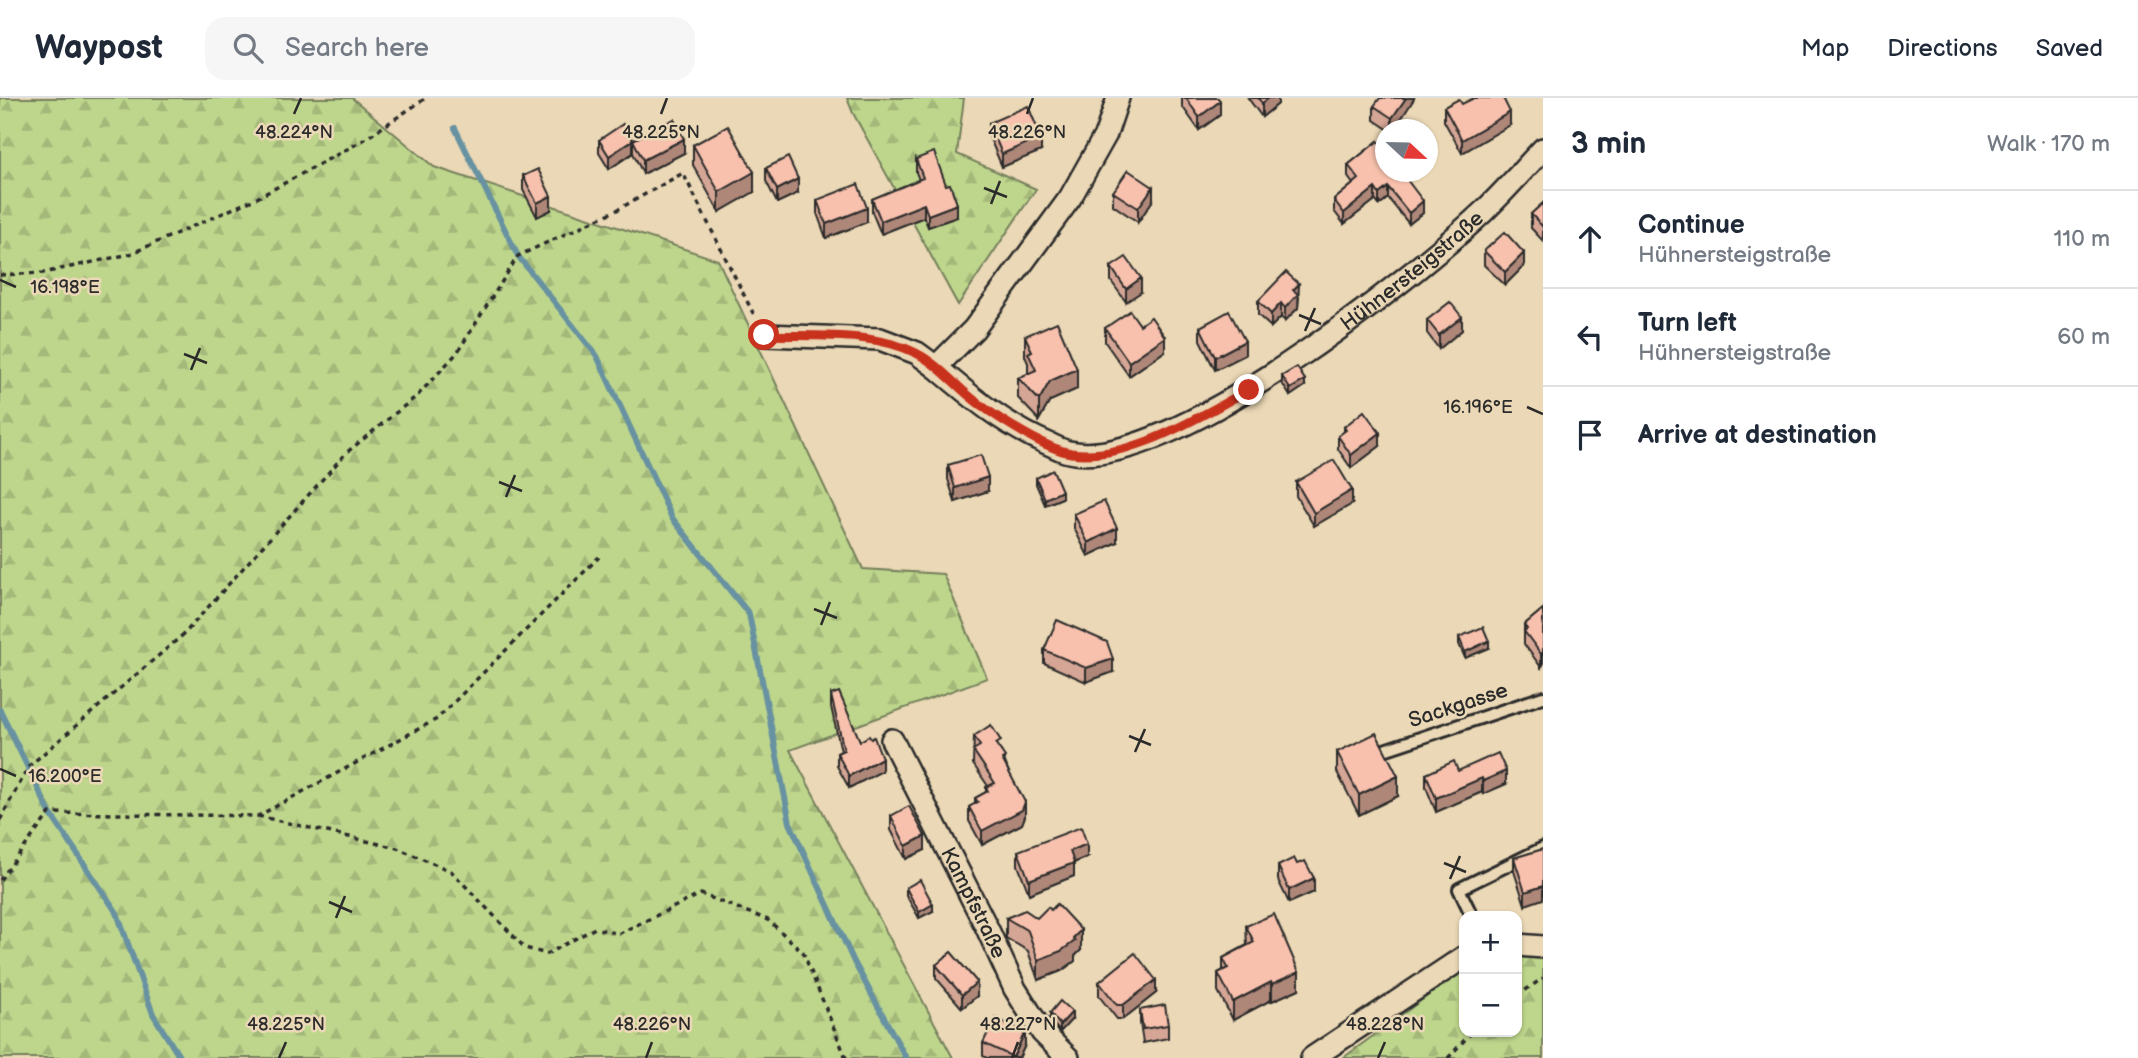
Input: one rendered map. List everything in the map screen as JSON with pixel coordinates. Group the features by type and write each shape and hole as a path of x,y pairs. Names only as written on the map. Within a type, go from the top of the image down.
{"street":[{"path":"936,367 974,329 1070,198 1106,134 1118,98"},
{"name":"Hühnersteigstraße","path":"764,335 880,340 917,353 978,403 1024,434 1070,453 1108,453 1166,434 1249,390 1308,351 1437,252 1485,210 1543,149"},
{"name":"Kampfstraße","path":"892,740 1015,989 1042,1032 1068,1058"},
{"path":"1522,945 1543,947"},
{"path":"1312,1058 1459,960"}],"lane":[{"name":"Sackgasse","path":"1384,750 1543,697"},
{"path":"1470,911 1459,889 1543,848"}],"path":[{"path":"0,275 43,273 130,254 257,198 362,141 426,98"},
{"path":"0,820 29,766 186,633 346,453 418,395 457,353 518,256 617,210 683,173 764,335"},
{"path":"258,816 437,719 599,557"},
{"path":"0,880 50,813 258,816 397,848 451,871 525,948 547,954 595,928 618,934 701,894 768,920 803,952 846,1058"},
{"path":"1522,993 1543,978"},
{"path":"1448,1058 1467,1037"}],"green space":[{"path":"0,98 352,98 434,167 718,260 863,569 943,574 987,678 790,750 953,1058 0,1058"},
{"path":"847,98 964,98 957,154 1036,189 958,305 853,113"},
{"path":"1522,954 1543,956 1543,1058 1343,1058 1459,973 1459,1037 1522,1037"}],"building":[{"path":"1186,98 1218,98 1220,101 1199,117"},
{"path":"1380,98 1406,98 1392,118 1374,106"},
{"path":"1474,98 1503,98 1510,112 1462,140 1444,107 1459,99 1462,104"},
{"path":"1028,106 1041,137 1002,154 989,123"},
{"path":"674,119 684,139 643,160 633,140"},
{"path":"623,124 633,140 609,156 599,140"},
{"path":"728,126 754,172 719,192 693,145"},
{"path":"1375,143 1375,182 1409,182 1423,201 1409,213 1388,187 1379,194 1375,188 1344,213 1334,200 1359,179 1348,165"},
{"path":"934,152 946,185 950,184 957,204 928,215 924,204 881,221 872,199 923,178 916,159"},
{"path":"788,157 798,179 777,190 766,168"},
{"path":"538,169 551,196 537,203 523,176"},
{"path":"1128,170 1153,187 1138,208 1113,192"},
{"path":"858,184 867,208 826,224 817,200"},
{"path":"1543,203 1543,227 1531,214"},
{"path":"1505,232 1524,253 1505,272 1484,251"},
{"path":"1126,257 1141,278 1126,289 1111,267"},
{"path":"1286,272 1299,284 1293,290 1298,294 1285,308 1281,303 1271,314 1258,301"},
{"path":"1450,302 1462,317 1439,335 1427,320"},
{"path":"1130,311 1140,325 1151,317 1165,337 1129,362 1105,328"},
{"path":"1229,311 1245,341 1215,357 1200,327"},
{"path":"1057,322 1077,369 1050,381 1039,400 1018,378 1036,370 1028,353 1032,351 1025,336"},
{"path":"1297,367 1305,380 1290,389 1282,376"},
{"path":"1364,411 1380,433 1351,455 1338,436 1346,430 1344,427"},
{"path":"981,455 988,477 955,488 948,465"},
{"path":"1334,460 1352,490 1314,513 1296,482"},
{"path":"1053,470 1062,491 1045,499 1036,478"},
{"path":"1104,501 1117,528 1088,543 1074,514"},
{"path":"1543,609 1541,654 1524,631 1527,629 1524,625"},
{"path":"1057,620 1107,642 1113,659 1086,668 1044,650"},
{"path":"1483,627 1489,641 1465,652 1459,637"},
{"path":"839,692 860,741 869,736 871,739 874,737 882,758 849,776 837,753 844,750 831,695"},
{"path":"991,725 1001,741 996,744 1005,757 1002,759 1025,802 1022,810 982,831 969,807 978,802 975,798 988,791 986,787 995,783 973,750 980,746 974,736"},
{"path":"1376,733 1398,776 1359,795 1337,752"},
{"path":"1498,753 1506,771 1483,781 1482,778 1436,798 1426,774 1454,761 1458,771"},
{"path":"909,806 925,836 906,846 891,816"},
{"path":"1081,827 1087,844 1070,851 1074,863 1029,880 1018,851"},
{"path":"1543,849 1543,886 1525,892 1514,858"},
{"path":"1294,858 1297,864 1305,861 1314,878 1289,890 1278,866"},
{"path":"920,880 933,904 919,912 906,888"},
{"path":"1057,904 1081,930 1073,938 1075,941 1061,951 1038,960 1028,931 1006,918 1025,910 1037,918 1048,907 1051,910"},
{"path":"1274,914 1299,972 1272,984 1271,982 1233,1002 1218,973 1228,968 1223,958 1254,942 1246,926"},
{"path":"951,952 977,982 962,995 936,965"},
{"path":"1135,953 1156,980 1123,1005 1117,1005 1099,982"},
{"path":"1060,1001 1072,1012 1060,1025 1050,1013"},
{"path":"1165,1005 1168,1025 1143,1029 1140,1010"},
{"path":"995,1018 1025,1032 1013,1057 983,1043"}],"waterway":[{"path":"455,128 518,256 597,356 672,518 749,614 790,823 854,962 906,1058"},
{"path":"0,710 50,813 117,913 153,1014 180,1058"}],"route":[{"path":"764,335 880,340 917,353 978,403 1024,434 1070,453 1108,453 1166,434 1249,390"}]}
